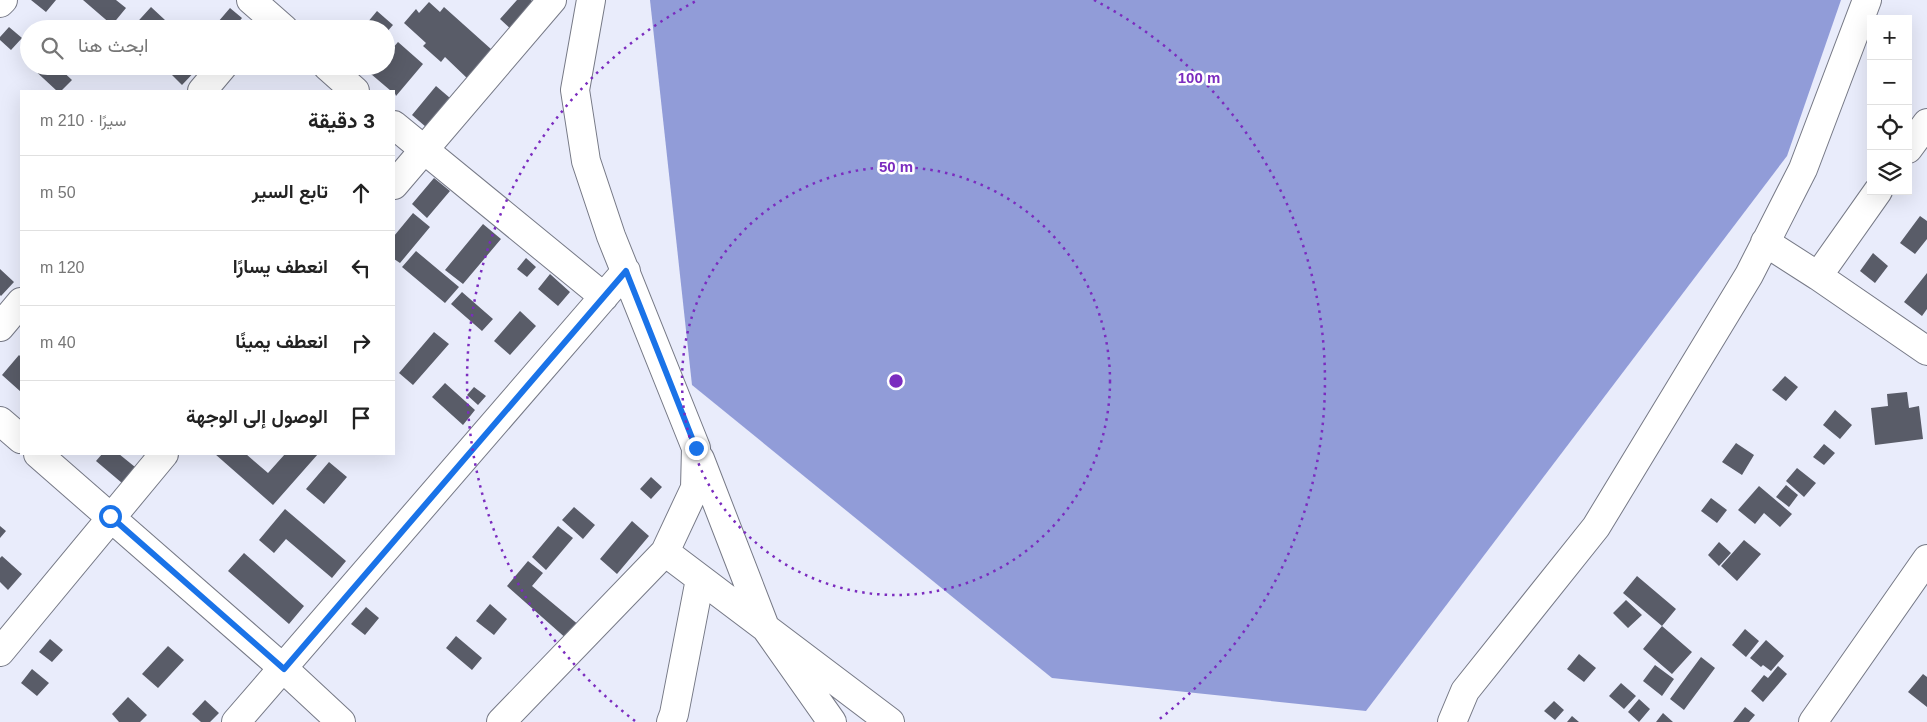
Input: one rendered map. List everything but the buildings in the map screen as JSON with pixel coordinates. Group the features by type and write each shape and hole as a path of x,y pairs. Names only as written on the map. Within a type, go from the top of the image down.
{"street":[{"path":"0,3 3,0"},
{"path":"395,184 552,0"},
{"path":"590,0 575,90 586,161 626,271 764,627 832,722"},
{"path":"1452,722 1465,691 1596,527 1748,275 1803,169 1867,0"},
{"path":"203,90 215,75"},
{"path":"337,75 355,90"},
{"path":"1912,144 1927,123"},
{"path":"395,125 423,150 604,297"},
{"path":"1818,276 1875,195"},
{"path":"1765,242 1927,351"},
{"path":"236,722 284,669 626,271"},
{"path":"0,327 20,303"},
{"path":"0,421 20,438"},
{"path":"501,722 665,552 695,488 696,448"},
{"path":"39,455 284,669 341,722"},
{"path":"0,652 110,516 163,455"},
{"path":"665,552 890,722"},
{"path":"1813,722 1927,559"},
{"path":"671,722 700,579"}],"water":[{"path":"650,0 1841,0 1787,156 1366,711 1052,678 692,385"}],"route":[{"path":"110,516 284,669 626,271 696,448"}]}
